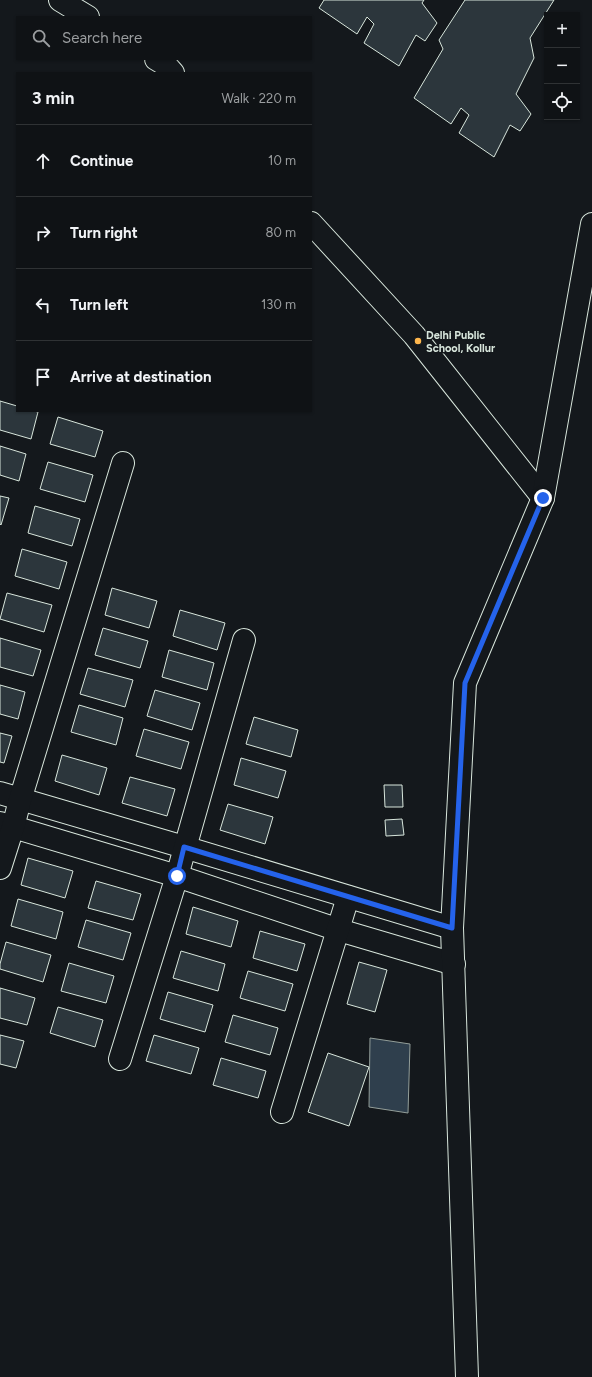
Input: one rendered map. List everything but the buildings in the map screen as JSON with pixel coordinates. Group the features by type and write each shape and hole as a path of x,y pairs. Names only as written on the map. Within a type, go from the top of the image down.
{"street":[{"path":"60,0 86,16"},
{"path":"158,60 166,65 172,72"},
{"path":"312,224 414,335 543,498"},
{"path":"467,1377 452,928 465,683 543,498 592,224"},
{"path":"0,868 10,797 123,463"},
{"path":"120,1059 177,876 244,640"},
{"path":"10,797 184,847 452,928"},
{"path":"7,825 177,876 339,930 454,964"},
{"path":"282,1112 348,897"}],"water":[{"path":"370,1038 410,1044 408,1113 369,1107"}],"place":[{"name":"Delhi Public School, Kollur","path":"418,341"}],"route":[{"path":"177,876 184,847 452,928 465,683 543,498"}]}
